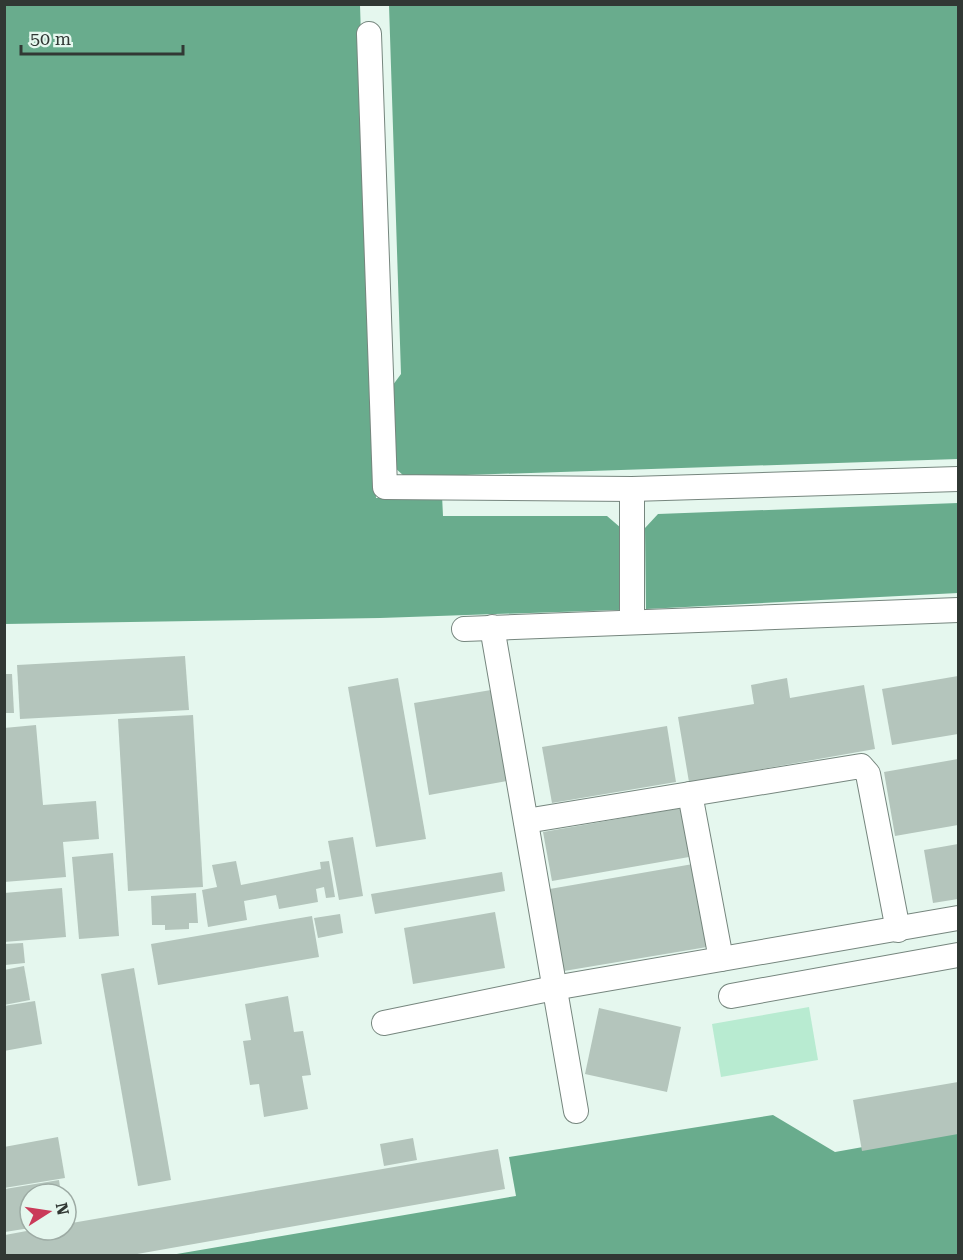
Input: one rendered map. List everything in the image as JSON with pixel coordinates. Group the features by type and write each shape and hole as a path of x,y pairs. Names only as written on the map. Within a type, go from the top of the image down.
{"lane":[{"path":"369,34 385,487 632,489 958,479"},
{"path":"632,489 632,622"},
{"path":"465,629 958,610"},
{"path":"492,627 576,1112"},
{"path":"526,821 861,766 868,774 898,930"},
{"path":"690,794 721,959"},
{"path":"384,1023 554,988 958,918"},
{"path":"731,996 958,955"}],"shaded area":[{"path":"4,5 958,5 958,593 646,609 380,618 5,624"},
{"path":"809,1007 818,1060 721,1077 712,1024"},
{"path":"773,1115 835,1152 958,1130 958,1255 165,1256 516,1196 509,1157"}],"pier":[{"path":"360,5 389,5 401,374 390,389 393,466 405,477 958,459 958,503 658,514 645,528 646,609 624,610 621,528 607,516 443,516 442,495 376,498"}],"building":[{"path":"185,656 189,710 20,719 17,665"},
{"path":"4,674 12,674 14,713 4,713"},
{"path":"958,676 958,734 892,745 882,689"},
{"path":"398,678 426,839 376,847 348,687"},
{"path":"787,678 790,698 864,685 875,749 689,782 678,717 754,704 751,685"},
{"path":"491,690 507,781 429,795 414,703"},
{"path":"193,715 203,887 128,891 118,719"},
{"path":"36,725 43,805 96,801 99,839 63,842 66,877 4,882 4,728"},
{"path":"667,726 676,782 552,803 542,747"},
{"path":"958,759 958,825 895,836 884,772"},
{"path":"681,808 689,857 552,881 543,832"},
{"path":"353,837 363,896 339,900 328,841"},
{"path":"958,844 958,899 933,903 924,850"},
{"path":"113,853 119,936 79,939 72,857"},
{"path":"236,861 241,885 321,869 320,862 329,861 335,897 326,898 324,887 316,889 318,902 279,909 276,895 244,901 247,920 208,927 202,890 217,887 212,865"},
{"path":"693,864 707,947 558,972 544,890"},
{"path":"502,872 505,891 375,914 371,894"},
{"path":"62,888 66,937 4,942 4,893"},
{"path":"196,893 198,923 189,923 189,929 165,930 165,925 152,925 151,896"},
{"path":"495,912 505,968 413,984 404,928"},
{"path":"340,914 343,933 318,938 314,918"},
{"path":"312,916 319,957 158,985 151,944"},
{"path":"23,943 25,963 5,965 5,944"},
{"path":"24,966 30,1000 4,1005 4,970"},
{"path":"134,968 171,1180 138,1186 101,974"},
{"path":"288,996 294,1032 303,1031 311,1075 302,1076 308,1109 264,1117 259,1084 250,1085 243,1041 251,1040 245,1004"},
{"path":"35,1001 42,1044 4,1051 4,1006"},
{"path":"599,1008 681,1027 667,1092 585,1074"},
{"path":"958,1082 958,1134 862,1151 853,1100"},
{"path":"58,1137 65,1178 41,1182 18,1182 18,1186 4,1188 4,1147"},
{"path":"413,1138 417,1160 384,1166 380,1144"},
{"path":"498,1149 505,1189 126,1256 5,1256 5,1235 18,1233 18,1242 78,1242 78,1222"},
{"path":"18,1187 18,1230 5,1232 5,1189"}]}
